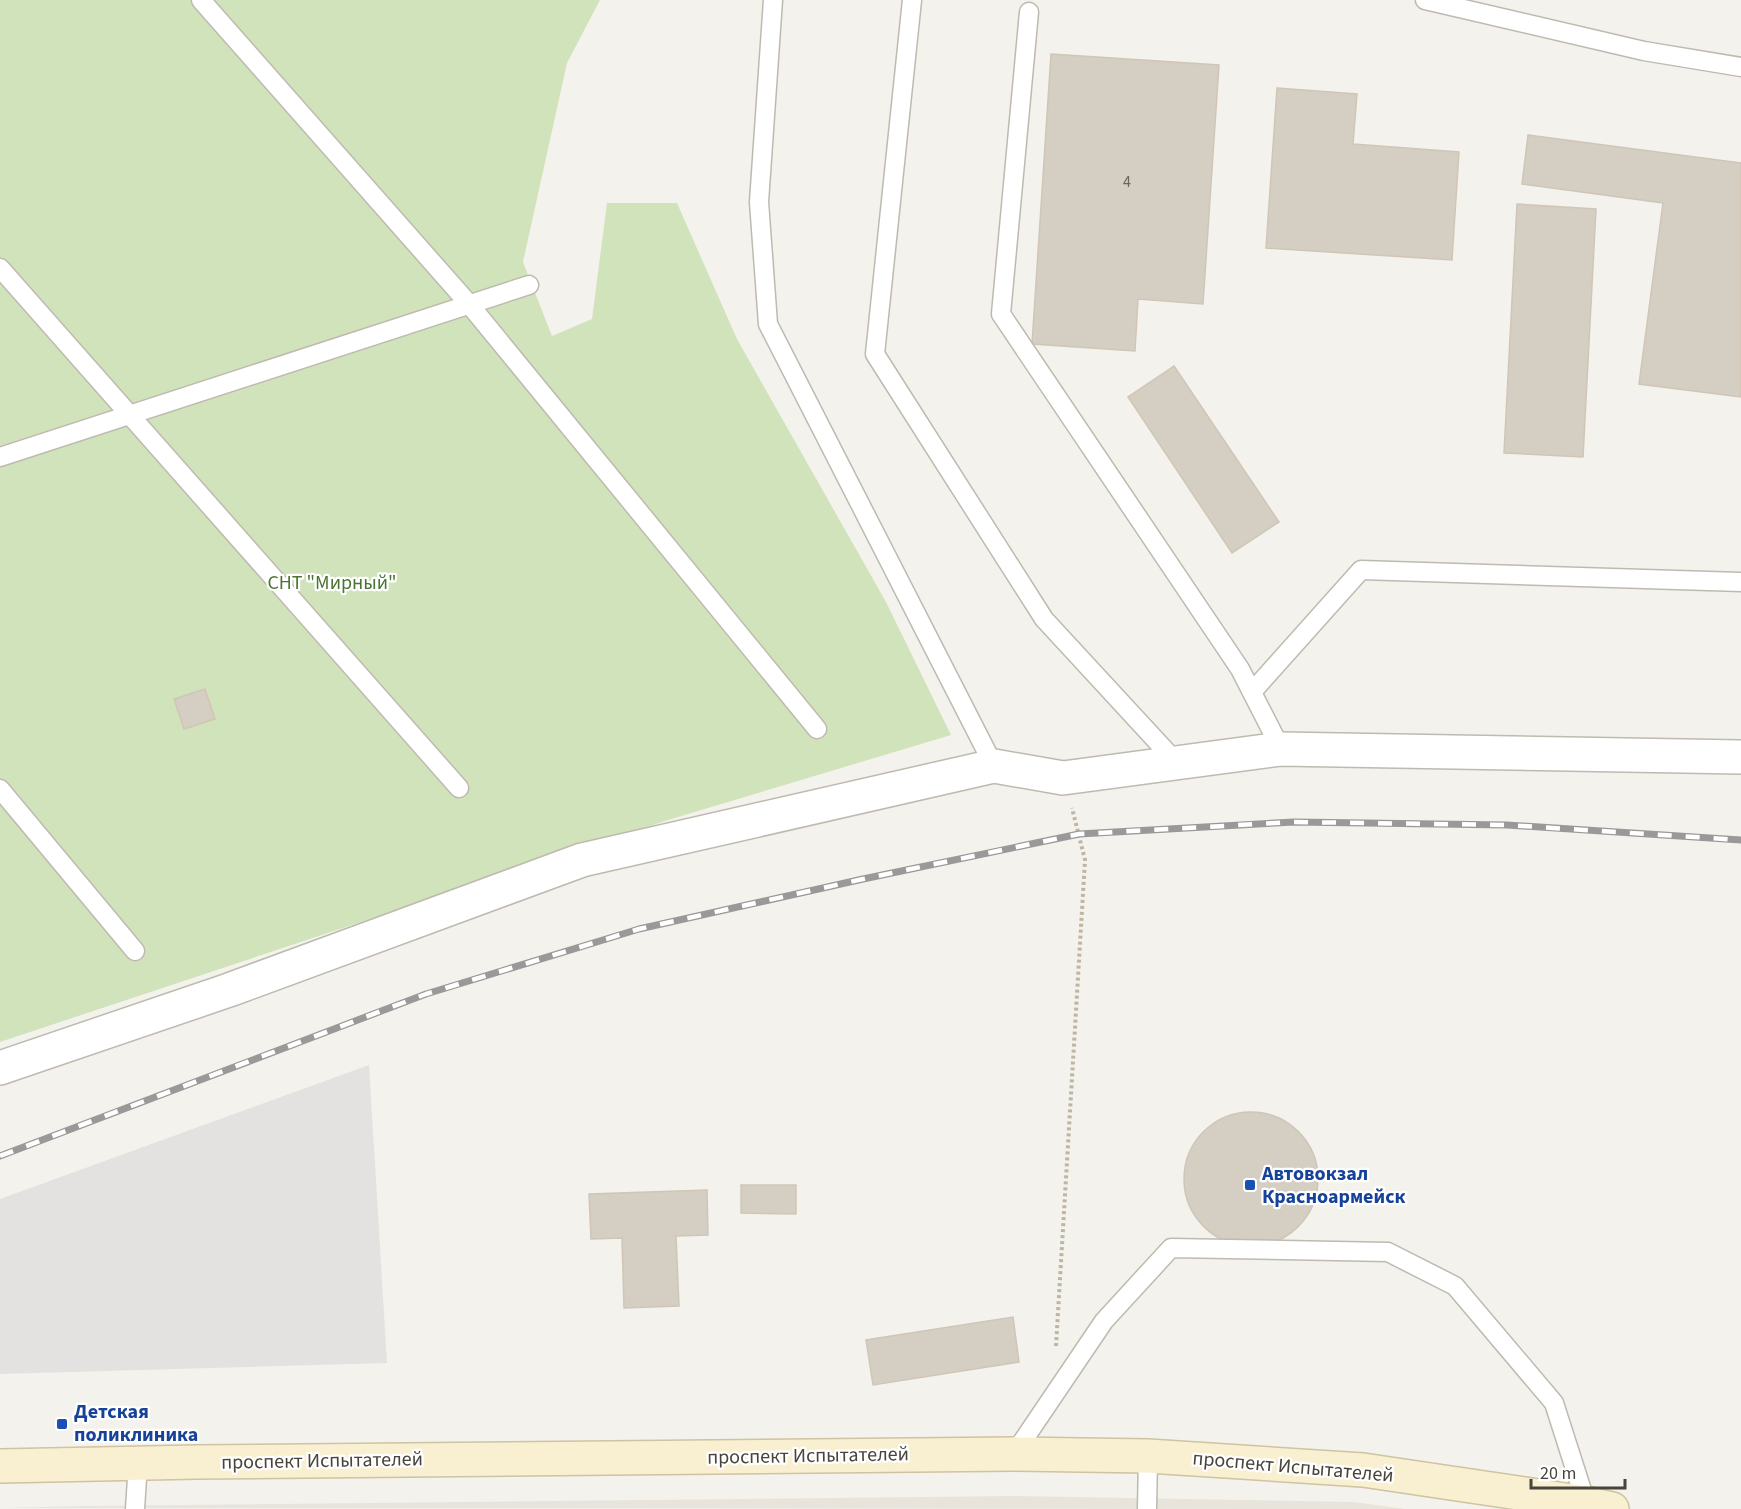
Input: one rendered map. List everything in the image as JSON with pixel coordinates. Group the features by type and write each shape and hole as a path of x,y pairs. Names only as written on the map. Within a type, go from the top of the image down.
{"main road":[{"name":"проспект Испытателей","path":"0,1466 1014,1454 1148,1456 1363,1470 1599,1506"}],"street":[{"path":"0,1068 229,990 582,860 994,766 1063,778 1281,749 1741,757"}],"lane":[{"path":"201,0 469,304 817,729"},
{"path":"773,0 759,202 768,324 994,766"},
{"path":"912,0 875,354 1044,619 1177,763"},
{"path":"1425,0 1644,51 1741,67"},
{"path":"1029,12 1001,314 1240,669 1281,749"},
{"path":"0,268 459,789"},
{"path":"0,457 529,285"},
{"path":"1252,692 1361,570 1741,582"},
{"path":"0,789 135,951"},
{"path":"1014,1454 1104,1320 1171,1248 1388,1252 1455,1286 1554,1403 1599,1506"},
{"path":"1147,1509 1148,1456"},
{"path":"135,1509 138,1463"}],"path":[{"path":"1053,1395 1085,860 1063,778"}],"shaded area":[{"path":"369,1065 387,1363 0,1374 0,1199"},
{"path":"1014,1496 1354,1502 1405,1509 0,1508 88,1506"}],"green space":[{"name":"СНТ \"Мирный\"","path":"0,0 600,0 567,63 523,262 552,336 592,319 607,203 677,203 737,339 886,602 951,735 668,820 0,1042"}],"building":[{"path":"1051,54 1219,65 1203,304 1138,299 1135,351 1032,344"},
{"path":"1277,88 1357,94 1353,144 1459,152 1452,260 1266,248"},
{"path":"1528,135 1741,163 1741,397 1639,384 1663,203 1522,184"},
{"path":"1517,204 1596,209 1583,457 1504,453"},
{"path":"1174,366 1279,522 1232,553 1128,397"},
{"path":"205,689 215,719 184,729 174,699"},
{"name":"Автовокзал Красноармейск","path":"1251,1112 1276,1117 1298,1132 1313,1154 1318,1179 1313,1204 1298,1226 1276,1241 1251,1246 1226,1241 1204,1226 1189,1204 1184,1179 1189,1154 1204,1132 1226,1117"},
{"path":"741,1185 796,1185 796,1214 741,1213"},
{"path":"707,1190 708,1235 676,1236 679,1306 624,1308 622,1238 591,1239 589,1194"},
{"path":"1013,1317 1019,1362 873,1385 866,1340"}],"railway":[{"path":"0,1156 426,994 639,929 1079,834 1294,822 1507,825 1741,840"}],"place":[{"name":"Автовокзал Красноармейск","path":"1250,1185"},
{"name":"Детская поликлиника","path":"62,1424"}]}
